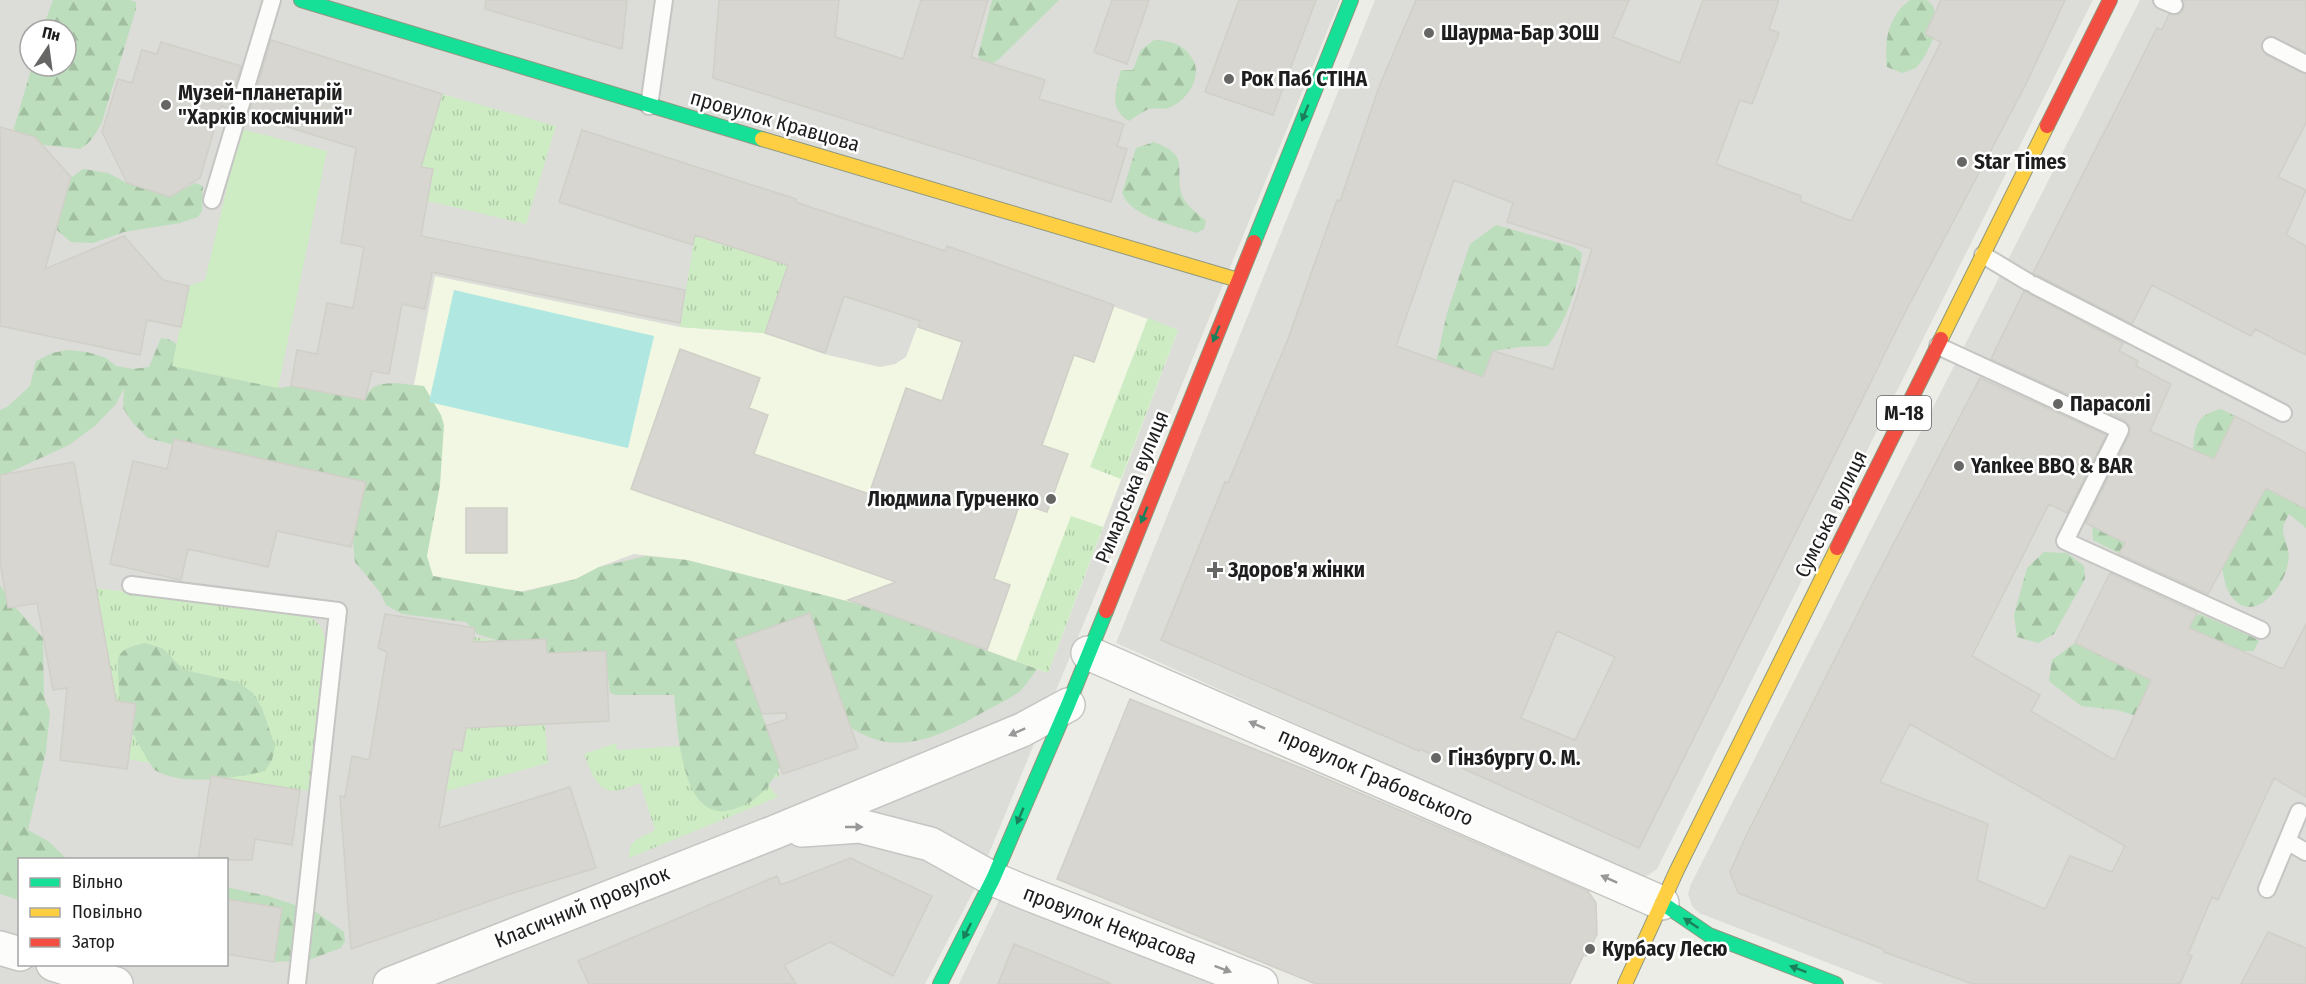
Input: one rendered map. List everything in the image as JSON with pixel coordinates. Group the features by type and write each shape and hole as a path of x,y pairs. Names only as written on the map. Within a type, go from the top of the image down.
{"street":[{"name":"провулок Кравцова","path":"301,0 649,106 1238,280"},
{"name":"Римарська вулиця","path":"940,984 993,879 1068,705 1351,0"},
{"name":"Сумська вулиця","path":"1625,984 1662,903 2109,0"},
{"name":"провулок Грабовського","path":"1088,653 1311,748 1662,903"},
{"name":"Класичний провулок","path":"390,984 775,832 1022,730 1068,705"},
{"name":"Класичний провулок","path":"775,832 860,826 930,844 993,879"},
{"name":"провулок Некрасова","path":"993,879 1261,984"},
{"path":"1662,903 1709,935 1836,984"},
{"path":"0,948 18,953"},
{"path":"59,966 116,984"}],"lane":[{"path":"212,200 272,0"},
{"path":"649,106 664,0"},
{"path":"2271,46 2306,64"},
{"path":"1983,255 2031,284 2283,413"},
{"path":"1938,346 2120,430 2066,541 2261,630"},
{"path":"131,585 338,611 297,984"},
{"path":"2267,889 2300,812"},
{"path":"2287,841 2306,852"}],"shaded area":[{"path":"0,0 1340,0 974,890 925,984 0,984"},
{"path":"1375,0 2093,0 1657,869 1642,879 1116,643"},
{"path":"2140,0 2306,0 2306,984 1883,984 1699,913 1692,906 1688,894 1691,884"},
{"path":"947,246 1178,330 1048,673 862,605 687,560 634,554 599,567 576,579 519,592 379,566 435,276 680,327 765,333 824,354 880,367 895,364 906,357"},
{"path":"454,290 654,336 628,448 429,402"},
{"path":"1001,896 1211,984 959,984"}],"green space":[{"path":"53,0 130,0 136,2 136,9 102,122 90,141 80,149 44,145 17,137 14,128 29,78 78,78 78,18 46,18"},
{"path":"992,0 1059,0 998,60 988,66 978,56"},
{"path":"1910,0 1927,0 1933,6 1939,26 1925,56 1916,68 1902,73 1887,67 1886,48 1892,21"},
{"path":"1154,40 1181,46 1189,54 1196,67 1194,81 1186,95 1175,105 1166,109 1149,109 1129,121 1122,116 1116,105 1115,98 1121,70 1133,70 1140,51"},
{"path":"442,94 556,126 526,224 428,201 433,169 421,167"},
{"path":"241,129 327,151 278,388 172,366 189,286 205,280"},
{"path":"1154,142 1177,156 1182,196 1191,208 1206,221 1204,229 1196,233 1154,219 1134,209 1127,202 1122,193 1136,148"},
{"path":"83,169 108,173 127,183 170,197 195,183 203,186 202,211 198,217 180,223 124,232 93,243 71,242 58,231 51,219 61,185"},
{"path":"1496,225 1574,247 1582,253 1575,290 1555,336 1548,346 1493,351 1484,374 1469,390 1436,363 1447,313 1470,244"},
{"path":"695,235 788,266 765,333 680,327"},
{"path":"1148,318 1178,330 1121,479 1090,467"},
{"path":"161,338 177,345 193,370 281,388 291,386 365,400 368,392 381,384 399,383 424,386 441,415 444,425 440,485 427,556 433,576 523,592 576,579 599,567 646,556 687,560 862,605 1037,669 1016,694 963,723 930,737 897,743 881,741 864,735 847,725 810,613 736,640 780,766 772,781 756,798 734,809 716,811 702,803 692,789 685,771 677,729 674,695 616,695 610,693 605,651 547,653 546,639 500,641 477,634 466,622 402,614 386,605 380,592 355,562 353,542 366,482 351,479 322,484 148,438 132,422 123,408 124,388 116,404 95,426 69,445 8,473 0,484 0,410 7,407 30,386 36,361 52,353 67,350 87,352 106,358 116,366 133,369 149,367"},
{"path":"2221,409 2235,416 2214,459 2193,450 2195,434 2202,418"},
{"path":"2266,488 2306,509 2306,528 2289,514 2283,528 2289,557 2285,574 2271,596 2258,605 2247,607 2239,604 2230,595 2222,569"},
{"path":"2103,495 2144,553 2136,562 2093,540 2093,510"},
{"path":"1071,516 1103,527 1048,673 1016,661"},
{"path":"2044,552 2067,553 2084,566 2085,579 2054,634 2038,643 2017,637 2014,615 2027,568"},
{"path":"0,585 15,607 43,638 44,697 50,712 46,751 28,830 48,841 66,858 18,858 18,900 0,894"},
{"path":"96,588 308,616 316,622 323,631 326,645 310,791 211,776 129,759 136,704 116,701"},
{"path":"2183,614 2202,615 2259,640 2254,651 2241,651 2171,624"},
{"path":"474,637 500,641 504,726 545,724 548,763 446,791 453,749 462,750 472,689 464,687"},
{"path":"145,643 162,648 184,670 238,682 253,693 262,708 275,746 272,760 265,771 209,780 194,780 166,775 155,770 121,710 119,692 118,659 120,655 129,648"},
{"path":"2075,643 2193,701 2157,722 2117,710 2081,706 2049,681 2052,660"},
{"path":"760,737 780,776 765,781 778,797 629,858 633,843 655,830 640,783 621,790 606,789 596,781 584,754 616,743 617,750 681,746"},
{"path":"228,887 268,896 316,912 344,932 345,941 341,948 309,960 274,962 228,954"}],"building":[{"path":"486,0 627,0 622,49 485,9"},
{"path":"719,0 839,0 835,37 903,59 921,0 988,0 971,57 1045,80 1039,99 1124,124 1117,146 1127,149 1111,202 713,78"},
{"path":"1112,0 1149,0 1127,64 1094,52"},
{"path":"1239,0 1316,0 1273,115 1205,92"},
{"path":"1416,0 1629,0 1613,37 1680,63 1703,0 1779,0 1769,29 1779,33 1752,104 1740,100 1716,164 1801,196 1800,201 1851,221 1941,42 1925,34 1941,0 2065,0 2027,82 1908,307 1639,848 1420,749 1419,751 1161,640 1225,482 1228,483 1288,339 1337,200 1340,201 1379,87","holes":["1454,180 1513,203 1507,222 1592,249 1553,369 1493,351 1483,377 1396,346","1557,631 1615,657 1575,740 1521,718"]},
{"path":"2183,0 2306,0 2306,52 2271,36 2265,38 2261,46 2266,55 2306,74 2306,123 2278,177 2306,190 2286,235 2306,246 2306,355 2255,329 2251,336 2152,285 2132,324 2033,273 2157,28 2162,30 2169,14 2181,13 2184,8"},
{"path":"271,40 442,94 421,167 433,169 421,236 685,290 680,323 432,272 425,309 402,304 389,374 372,371 365,400 291,386 297,350 317,354 327,303 353,308 364,247 341,243 356,148 249,115"},
{"name":"Музей-планетарій \"Харків космічний\"","path":"161,42 241,66 229,108 221,106 200,178 170,197 127,183 102,132 118,79 132,83 142,50 157,54"},
{"path":"0,127 35,137 71,177 45,269 124,236 163,280 189,286 181,327 147,320 140,355 0,326"},
{"path":"582,130 796,199 795,202 945,251 947,246 1114,305 1094,362 1074,355 1042,445 1068,454 1047,512 1020,503 994,579 1010,585 987,650 848,600 896,582 631,489 680,349 760,378 749,408 768,415 754,454 869,494 906,388 942,401 962,342 918,327 920,321 844,296 825,353 765,333 788,265 695,235 693,245 559,202"},
{"path":"2024,291 2123,343 2119,351 2138,361 2136,366 2171,384 2150,431 2214,459 2235,416 2306,453 2306,509 2266,488 2208,594 2119,554 2125,543 2086,523 2129,435 2129,425 2124,420 1991,359"},
{"path":"1980,378 2106,435 2067,513 2049,504 1972,656 2040,695 2031,711 2114,760 2151,680 2075,643 2110,573 2197,613 2189,628 2283,669 2306,624 2306,797 2274,778 2218,900 2212,897 2188,954 2192,956 2180,984 1973,984 1884,952 1885,950 1738,893 1730,872 1872,585","holes":["1910,724 2125,846 2112,872 2070,856 2045,909 1977,880 1988,824 1880,782"]},
{"path":"174,439 366,482 351,547 277,531 268,567 188,549 181,580 110,564 133,461 167,469"},
{"path":"74,462 116,701 136,704 127,769 60,760 67,688 53,690 37,603 8,608 0,562 0,475"},
{"path":"466,508 507,508 507,553 466,553"},
{"path":"810,613 858,748 783,774 766,726 787,719 786,713 762,714 735,640"},
{"path":"385,614 475,628 473,642 546,639 547,653 606,651 609,721 466,728 462,751 453,749 439,828 570,787 596,868 513,893 351,949 340,796 345,797 352,756 369,760 387,652 378,648"},
{"path":"1130,699 1304,769 1588,891 1596,903 1597,934 1586,956 1584,954 1570,984 1316,984 1057,879"},
{"path":"211,776 300,790 292,845 255,839 252,860 198,858"},
{"path":"850,858 932,896 893,976 830,942 784,965 796,984 589,984 578,961 777,876 781,885"},
{"path":"228,899 282,908 274,962 228,954"},
{"path":"2268,932 2306,948 2306,984 2241,984"},
{"path":"1014,944 1110,983 1110,984 998,984"}],"traffic: fast":[{"path":"301,0 762,139"},
{"path":"1254,242 1351,0"},
{"path":"940,984 993,879 1106,611"},
{"path":"1662,903 1709,935 1836,984"}],"traffic: slow":[{"path":"1941,339 2047,126"},
{"path":"762,139 1238,280"},
{"path":"1625,984 1677,870 1837,548"}],"traffic: jam":[{"path":"2047,126 2110,0"},
{"path":"1106,611 1254,242"},
{"path":"1837,548 1941,339"}],"place":[{"name":"Шаурма-Бар ЗОШ","path":"1429,33"},
{"name":"Рок Паб СТІНА","path":"1229,79"},
{"name":"Музей-планетарій \"Харків космічний\"","path":"166,105"},
{"name":"Star Times","path":"1962,162"},
{"name":"Парасолі","path":"2058,404"},
{"name":"Yankee BBQ & BAR","path":"1959,466"},
{"name":"Людмила Гурченко","path":"1051,499"},
{"name":"Здоров'я жінки","path":"1215,570"},
{"name":"Гінзбургу О. М.","path":"1436,758"},
{"name":"Курбасу Лесю","path":"1590,949"}]}
